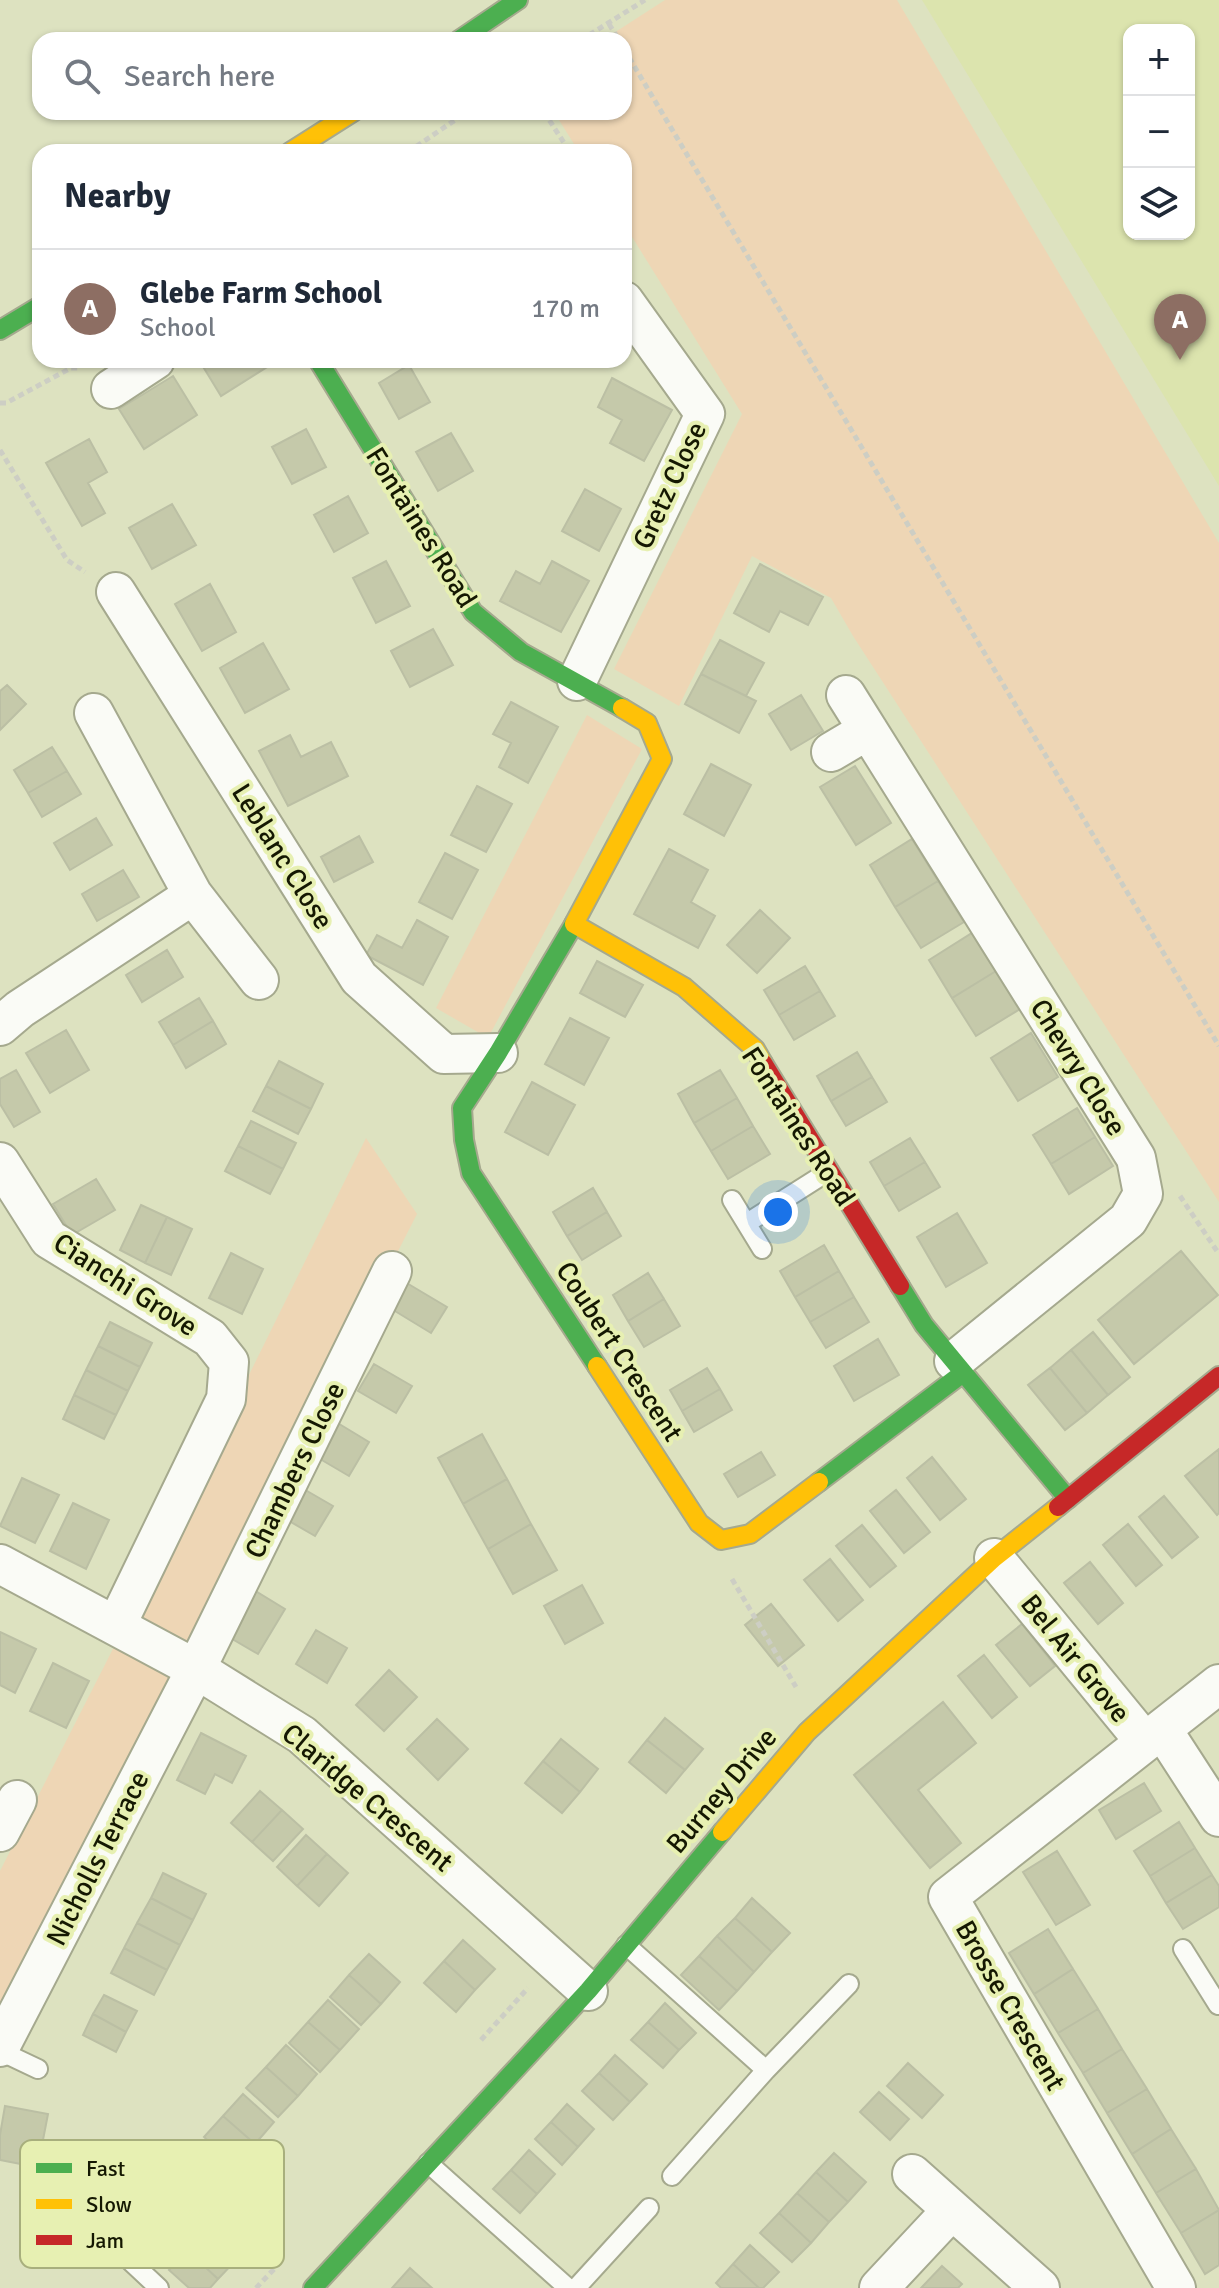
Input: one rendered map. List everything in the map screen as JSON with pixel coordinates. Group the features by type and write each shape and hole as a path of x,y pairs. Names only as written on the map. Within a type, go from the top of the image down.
{"street":[{"path":"471,32 518,0"},
{"path":"303,144 340,120"},
{"path":"0,330 32,311"},
{"name":"Gretz Close","path":"577,681 705,414 632,312"},
{"path":"97,379 131,368"},
{"name":"Fontaines Road","path":"323,368 473,612 521,652 647,723 662,759 574,924 684,987 755,1049 924,1325 1068,1499"},
{"name":"Leblanc Close","path":"116,592 359,978 444,1054 498,1053"},
{"name":"Chevry Close","path":"846,695 1136,1158 1143,1194"},
{"path":"94,713 193,895 259,980"},
{"path":"831,752 868,730"},
{"path":"0,1026 20,1009 193,895"},
{"name":"Coubert Crescent","path":"574,924 462,1108 464,1140 471,1173 699,1523 721,1540"},
{"name":"Cianchi Grove","path":"0,1162 49,1239 210,1338 229,1362 226,1399 116,1626"},
{"path":"721,1540 750,1534 959,1367 1128,1220 1143,1194"},
{"name":"Chambers Close","path":"196,1669 392,1271"},
{"name":"Burney Drive","path":"313,2288 588,1991 818,1722 994,1558 1219,1376"},
{"name":"Bel Air Grove","path":"994,1558 1153,1736 1219,1817"},
{"name":"Claridge Crescent","path":"0,1564 196,1669 302,1735 588,1991"},
{"name":"Nicholls Terrace","path":"0,2049 196,1669"},
{"name":"Bel Air Grove","path":"1153,1736 1219,1684"},
{"name":"Brosse Crescent","path":"1153,1736 948,1897 1176,2288"},
{"path":"912,2174 1040,2288"},
{"path":"879,2288 951,2211"}],"lane":[{"path":"747,1223 829,1171"},
{"path":"732,1200 762,1249"},
{"path":"626,1945 766,2070"},
{"path":"1183,1949 1218,2005"},
{"path":"1202,1978 1219,1967"},
{"path":"672,2176 766,2070 849,1984"},
{"path":"0,2049 38,2069"},
{"path":"428,2163 568,2288"},
{"path":"576,2288 649,2208"},
{"path":"138,2268 159,2288"}],"path":[{"path":"595,32 645,0"},
{"path":"609,24 614,32"},
{"path":"632,62 1219,1046"},
{"path":"420,144 455,120"},
{"path":"549,120 565,144"},
{"path":"0,403 6,403 71,368 97,379"},
{"path":"0,450 67,560 116,592"},
{"path":"1143,1194 1182,1196 1219,1254"},
{"path":"721,1540 730,1575 818,1722"}],"shaded area":[{"path":"665,0 897,0 1219,543 1219,1202 831,598 752,556 679,706 614,669 742,414 632,237 632,144 574,144 559,120 632,120 632,32 615,32"},
{"path":"922,0 1219,0 1219,486"},
{"path":"587,715 642,749 488,1038 436,1008"},
{"path":"366,1138 417,1214 191,1656 126,1624"},
{"path":"118,1639 186,1673 0,2033 0,1871"}],"building":[{"path":"204,368 266,368 221,396"},
{"path":"404,368 411,368 430,402 399,419 379,383"},
{"path":"173,376 197,415 144,449 119,409"},
{"path":"612,378 672,410 644,461 610,443 622,420 598,407"},
{"path":"306,429 326,467 292,484 272,447"},
{"path":"451,433 473,471 438,491 416,452"},
{"path":"89,439 107,472 88,483 105,513 82,526 46,463"},
{"path":"585,489 621,509 599,551 562,531"},
{"path":"348,496 368,533 334,552 314,515"},
{"path":"172,504 196,545 152,569 129,528"},
{"path":"386,561 410,606 376,623 353,578"},
{"path":"552,561 589,581 561,632 500,601 516,571 540,584"},
{"path":"760,564 823,597 808,625 780,611 769,632 734,613"},
{"path":"210,584 236,632 202,651 175,604"},
{"path":"433,629 453,665 410,687 391,651"},
{"path":"720,640 764,663 746,696 701,674"},
{"path":"263,643 289,689 245,713 220,668"},
{"path":"701,674 756,701 739,733 685,704"},
{"path":"7,685 26,704 0,730 0,691"},
{"path":"801,695 823,731 791,750 769,714"},
{"path":"511,702 558,727 528,783 499,767 511,743 493,734"},
{"path":"290,735 301,757 331,742 348,776 288,806 259,751"},
{"path":"52,747 67,771 28,793 14,770"},
{"path":"711,764 751,785 724,836 684,814"},
{"path":"855,766 891,823 856,845 820,787"},
{"path":"67,771 81,794 42,817 28,793"},
{"path":"477,786 512,804 486,852 451,835"},
{"path":"96,818 112,845 70,870 54,843"},
{"path":"359,836 373,862 334,882 321,857"},
{"path":"912,839 938,881 895,907 870,865"},
{"path":"669,849 708,870 691,902 715,916 698,948 634,914"},
{"path":"445,853 478,870 452,919 419,902"},
{"path":"123,870 139,897 97,921 82,894"},
{"path":"938,881 964,922 921,948 895,907"},
{"path":"760,910 790,938 757,973 727,945"},
{"path":"417,920 448,937 423,985 366,955 377,935 402,948"},
{"path":"972,933 996,971 952,998 929,960"},
{"path":"167,950 183,977 142,1002 126,975"},
{"path":"597,961 643,985 625,1017 580,993"},
{"path":"805,966 820,991 779,1015 764,990"},
{"path":"996,971 1020,1009 976,1036 952,998"},
{"path":"820,991 835,1016 794,1040 779,1015"},
{"path":"199,998 213,1021 173,1045 159,1022"},
{"path":"570,1018 609,1038 584,1085 545,1064"},
{"path":"213,1021 226,1044 186,1068 173,1045"},
{"path":"66,1030 89,1070 50,1093 26,1053"},
{"path":"1031,1033 1058,1077 1018,1101 991,1058"},
{"path":"857,1052 872,1077 831,1101 817,1076"},
{"path":"279,1061 323,1084 311,1109 266,1086"},
{"path":"16,1070 40,1112 14,1127 0,1104 0,1079"},
{"path":"720,1070 737,1098 694,1123 678,1094"},
{"path":"872,1077 887,1102 846,1126 831,1101"},
{"path":"532,1082 575,1105 548,1155 505,1132"},
{"path":"266,1086 311,1109 298,1134 253,1111"},
{"path":"737,1098 753,1126 711,1151 694,1123"},
{"path":"1077,1108 1095,1137 1051,1164 1033,1135"},
{"path":"251,1121 296,1143 283,1169 238,1146"},
{"path":"753,1126 770,1154 728,1179 711,1151"},
{"path":"1095,1137 1113,1166 1069,1194 1051,1164"},
{"path":"910,1138 925,1162 884,1186 870,1162"},
{"path":"238,1146 283,1169 270,1194 225,1171"},
{"path":"925,1162 940,1187 899,1211 884,1186"},
{"path":"96,1179 115,1210 72,1235 53,1204"},
{"path":"593,1188 607,1212 567,1236 553,1212"},
{"path":"141,1205 167,1217 145,1263 120,1250"},
{"path":"607,1212 621,1236 582,1260 567,1236"},
{"path":"957,1213 987,1263 946,1287 917,1237"},
{"path":"167,1217 192,1229 171,1275 145,1263"},
{"path":"824,1245 839,1271 795,1297 780,1271"},
{"path":"1181,1251 1218,1295 1134,1364 1098,1320"},
{"path":"231,1253 263,1269 242,1314 209,1298"},
{"path":"839,1271 854,1297 810,1322 795,1297"},
{"path":"648,1273 664,1299 628,1321 613,1295"},
{"path":"405,1282 447,1307 431,1333 390,1308"},
{"path":"854,1297 869,1322 826,1348 810,1322"},
{"path":"664,1299 680,1326 644,1347 628,1321"},
{"path":"110,1322 152,1343 140,1367 98,1346"},
{"path":"1093,1332 1130,1377 1108,1395 1071,1350"},
{"path":"878,1339 899,1375 854,1401 834,1366"},
{"path":"98,1346 140,1367 128,1391 86,1370"},
{"path":"1071,1350 1108,1395 1087,1413 1050,1368"},
{"path":"374,1364 412,1386 396,1413 358,1391"},
{"path":"707,1368 720,1389 682,1411 670,1390"},
{"path":"1050,1368 1087,1413 1065,1430 1028,1385"},
{"path":"86,1370 128,1391 116,1415 74,1395"},
{"path":"720,1389 732,1410 694,1432 682,1411"},
{"path":"74,1395 116,1415 104,1439 63,1419"},
{"path":"336,1422 369,1442 349,1476 315,1456"},
{"path":"482,1434 507,1479 463,1504 438,1458"},
{"path":"1219,1449 1219,1513 1217,1515 1185,1476"},
{"path":"761,1452 775,1475 738,1497 724,1474"},
{"path":"932,1457 966,1499 940,1520 907,1478"},
{"path":"22,1478 59,1495 35,1543 0,1526"},
{"path":"507,1479 531,1524 488,1549 463,1504"},
{"path":"295,1484 333,1506 315,1536 277,1514"},
{"path":"896,1490 930,1532 904,1553 870,1511"},
{"path":"1164,1496 1198,1537 1172,1558 1139,1517"},
{"path":"73,1503 109,1520 86,1569 50,1551"},
{"path":"531,1524 557,1570 513,1594 488,1549"},
{"path":"1128,1524 1162,1565 1136,1586 1103,1545"},
{"path":"862,1525 896,1566 870,1587 836,1546"},
{"path":"830,1559 863,1600 838,1621 804,1580"},
{"path":"1090,1562 1123,1603 1098,1624 1064,1583"},
{"path":"582,1585 603,1623 565,1644 544,1606"},
{"path":"254,1590 285,1609 258,1654 227,1636"},
{"path":"771,1604 804,1645 778,1666 745,1625"},
{"path":"1022,1624 1055,1666 1030,1686 996,1645"},
{"path":"316,1630 347,1648 327,1683 296,1664"},
{"path":"0,1632 36,1649 15,1693 0,1685"},
{"path":"984,1655 1017,1697 992,1718 958,1676"},
{"path":"53,1663 89,1681 66,1728 30,1711"},
{"path":"389,1670 417,1697 384,1731 356,1705"},
{"path":"943,1702 976,1743 918,1790 961,1843 930,1868 854,1775"},
{"path":"665,1718 703,1749 685,1770 647,1740"},
{"path":"437,1719 468,1749 438,1780 407,1749"},
{"path":"201,1733 246,1756 232,1783 215,1774 205,1794 177,1780"},
{"path":"561,1739 598,1769 580,1792 543,1761"},
{"path":"647,1740 685,1770 666,1793 629,1762"},
{"path":"543,1761 580,1792 562,1813 525,1783"},
{"path":"1144,1783 1161,1811 1116,1839 1099,1810"},
{"path":"260,1791 282,1810 252,1842 231,1823"},
{"path":"282,1810 303,1829 273,1861 252,1842"},
{"path":"1179,1822 1195,1848 1150,1876 1134,1851"},
{"path":"306,1835 327,1854 297,1886 277,1867"},
{"path":"1195,1848 1212,1875 1166,1903 1150,1876"},
{"path":"1057,1851 1090,1905 1056,1925 1023,1872"},
{"path":"327,1854 348,1873 319,1906 297,1886"},
{"path":"163,1873 206,1894 193,1920 151,1898"},
{"path":"1212,1875 1219,1886 1219,1907 1183,1929 1166,1903"},
{"path":"151,1898 193,1920 180,1945 137,1923"},
{"path":"752,1898 790,1933 772,1952 735,1918"},
{"path":"735,1918 772,1952 754,1972 717,1936"},
{"path":"137,1923 180,1945 167,1970 124,1948"},
{"path":"1048,1929 1073,1969 1034,1994 1009,1953"},
{"path":"717,1936 754,1972 737,1991 699,1956"},
{"path":"463,1940 495,1969 475,1990 444,1961"},
{"path":"124,1948 167,1970 154,1995 111,1973"},
{"path":"369,1954 400,1982 381,2004 349,1975"},
{"path":"699,1956 737,1991 719,2010 681,1975"},
{"path":"444,1961 475,1990 456,2012 424,1983"},
{"path":"1073,1969 1098,2009 1058,2033 1034,1994"},
{"path":"349,1975 381,2004 361,2025 330,1997"},
{"path":"104,1995 137,2011 126,2032 93,2014"},
{"path":"328,2000 359,2029 340,2050 308,2022"},
{"path":"665,2003 696,2033 679,2050 648,2022"},
{"path":"1098,2009 1122,2049 1083,2073 1058,2033"},
{"path":"93,2014 126,2032 116,2052 83,2035"},
{"path":"308,2022 340,2050 320,2072 289,2043"},
{"path":"648,2022 679,2050 663,2068 631,2040"},
{"path":"286,2045 317,2074 298,2096 266,2067"},
{"path":"1122,2049 1147,2089 1107,2113 1083,2073"},
{"path":"615,2055 647,2084 630,2102 599,2073"},
{"path":"908,2063 943,2095 922,2118 887,2086"},
{"path":"266,2067 298,2096 278,2117 246,2088"},
{"path":"599,2073 630,2102 613,2120 582,2091"},
{"path":"1147,2089 1171,2129 1132,2154 1107,2113"},
{"path":"879,2092 909,2119 890,2140 860,2112"},
{"path":"243,2094 274,2122 258,2140 250,2140 223,2116"},
{"path":"567,2104 594,2129 578,2147 551,2122"},
{"path":"5,2106 48,2114 43,2140 20,2140 20,2164 0,2160"},
{"path":"223,2116 250,2140 207,2140 204,2137"},
{"path":"551,2122 578,2147 562,2165 535,2139"},
{"path":"1171,2129 1196,2169 1156,2193 1132,2154"},
{"path":"529,2150 555,2174 537,2194 511,2170"},
{"path":"834,2153 866,2182 848,2202 816,2172"},
{"path":"1196,2169 1219,2210 1181,2233 1156,2193"},
{"path":"511,2170 537,2194 520,2213 493,2189"},
{"path":"816,2172 848,2202 829,2222 797,2193"},
{"path":"797,2193 829,2222 811,2243 779,2213"},
{"path":"1219,2210 1219,2265 1205,2274 1181,2233"},
{"path":"779,2213 811,2243 792,2262 760,2233"},
{"path":"750,2245 779,2272 763,2288 759,2288 733,2264"},
{"path":"733,2264 759,2288 721,2288 716,2283"},
{"path":"942,2266 962,2284 958,2288 921,2288"},
{"path":"206,2268 228,2268 218,2279"},
{"path":"206,2268 218,2279 210,2288 189,2288 169,2270"},
{"path":"410,2268 432,2288 392,2288"}],"traffic: fast":[{"path":"471,32 518,0"},
{"path":"0,330 32,311"},
{"path":"323,368 473,612 521,652 622,708"},
{"path":"574,924 462,1108 464,1140 471,1173 597,1366"},
{"path":"900,1286 924,1325 1068,1499"},
{"path":"819,1482 963,1373"},
{"path":"313,2288 588,1991 722,1832"}],"traffic: slow":[{"path":"303,144 340,120"},
{"path":"622,708 647,723 662,759 574,924 684,987 755,1049 763,1063"},
{"path":"597,1366 699,1523 721,1540 750,1534 819,1482"},
{"path":"722,1832 807,1732 994,1558 1058,1507"}],"traffic: jam":[{"path":"763,1063 900,1286"},
{"path":"1058,1507 1219,1376"}],"place":[{"name":"Glebe Farm School","path":"1180,360"}]}
